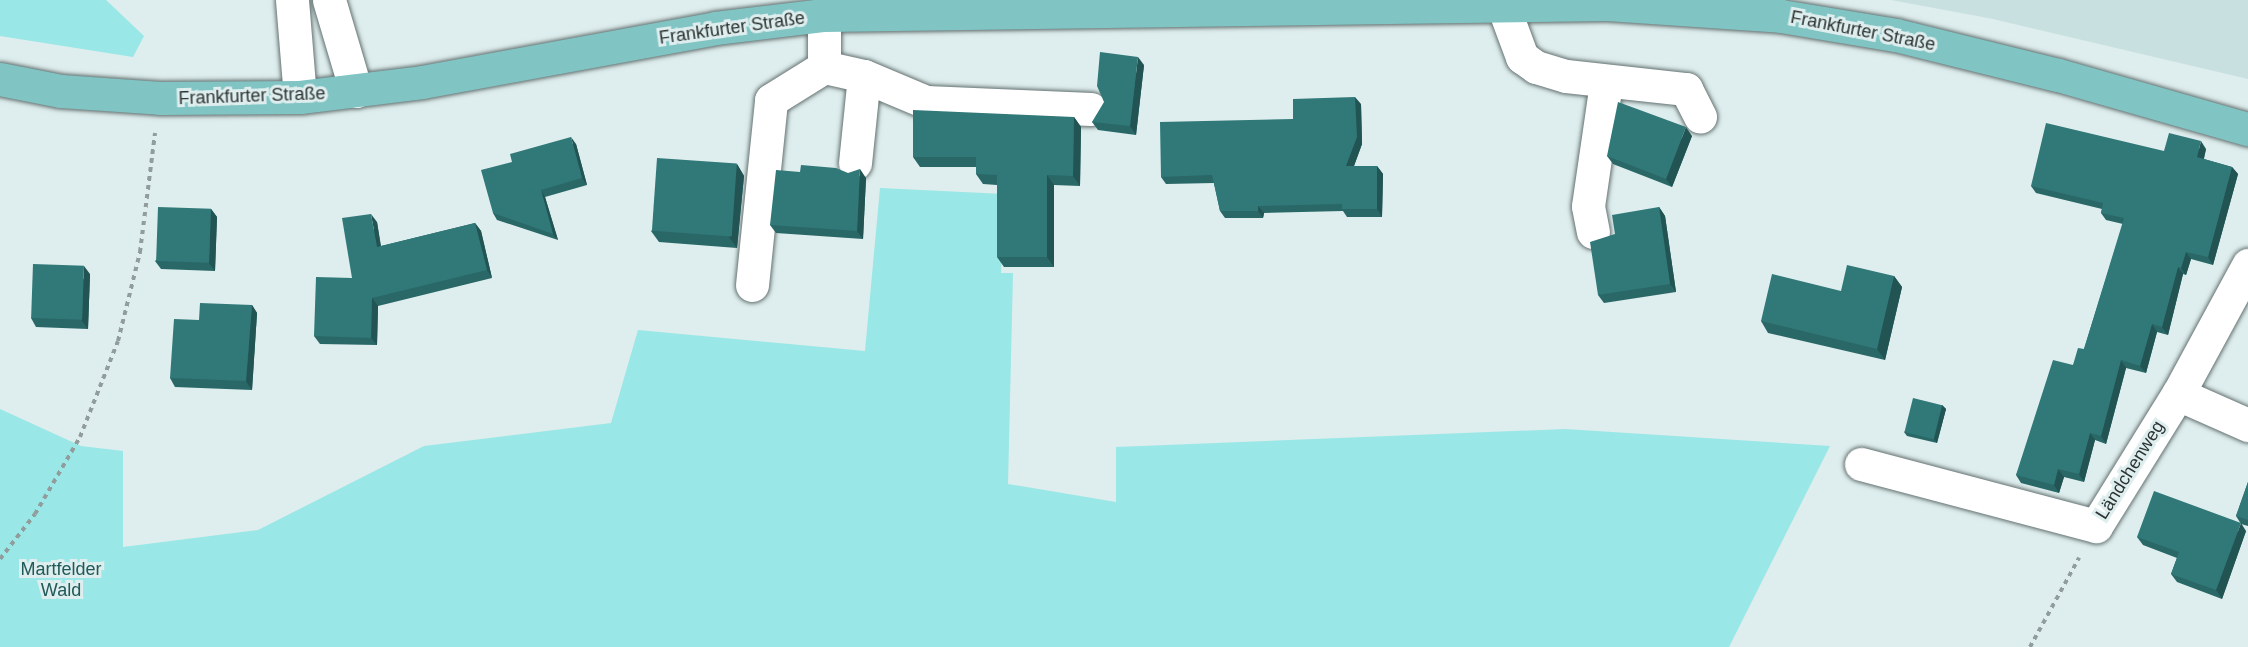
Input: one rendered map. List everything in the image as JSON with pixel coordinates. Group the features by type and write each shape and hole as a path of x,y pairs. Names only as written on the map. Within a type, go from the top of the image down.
{"main road":[{"name":"Frankfurter Straße","path":"0,79 61,91 160,98 300,97 356,91 715,28 824,15 1502,3 1678,7 1781,16 1896,35 2058,75 2248,129"}],"street":[{"path":"292,0 300,97"},
{"path":"329,0 356,91"},
{"path":"1502,3 1522,57 1536,67 1566,76 1606,82 1686,89 1700,117"},
{"path":"824,15 824,67"},
{"path":"752,285 771,100 824,67 864,76 926,102 1090,109"},
{"path":"855,163 864,76"},
{"path":"1593,232 1588,206 1606,82"},
{"name":"Ländchenweg","path":"1861,464 2096,526 2178,394 2248,265"},
{"path":"2178,394 2248,425"}],"path":[{"path":"0,559 35,514 80,437 118,341 140,252 160,98"},
{"path":"2030,647 2096,526"}],"shaded area":[{"path":"1891,0 2248,0 2248,79 1993,19"}],"green space":[{"path":"0,0 106,0 144,36 133,57 0,36"},
{"name":"Martfelder Wald","path":"880,188 1004,194 1001,273 1013,273 1008,484 1116,502 1116,447 1565,429 1830,446 1729,647 0,647 0,409 81,446 123,451 123,547 258,530 424,446 611,423 638,330 865,351"}],"building":[{"path":"1100,52 1138,57 1130,126 1092,122 1104,102 1097,86"},
{"path":"1355,97 1357,137 1346,166 1377,166 1377,209 1342,209 1342,204 1258,206 1258,211 1220,211 1212,175 1161,177 1160,122 1293,119 1293,99"},
{"path":"1618,102 1686,127 1666,179 1607,156"},
{"path":"913,110 1074,117 1073,176 1047,175 1047,257 997,257 997,175 976,174 976,157 913,157"},
{"path":"2046,123 2164,151 2169,133 2201,141 2197,157 2232,167 2208,257 2186,252 2181,268 2178,267 2162,327 2152,324 2140,366 2121,360 2101,436 2090,433 2079,474 2058,469 2054,485 2016,475 2053,360 2073,365 2078,348 2084,349 2124,218 2101,213 2103,203 2031,186"},
{"path":"571,137 582,178 541,190 553,234 493,213 481,170 512,162 510,154"},
{"path":"657,158 737,164 732,236 652,231"},
{"path":"801,165 836,168 848,173 860,169 857,231 770,225 776,170 800,172"},
{"path":"158,207 211,209 209,263 156,261"},
{"path":"1659,207 1670,284 1598,295 1590,242 1615,234 1612,215"},
{"path":"371,214 377,247 475,223 487,270 372,298 371,338 314,336 316,277 352,278 342,218"},
{"path":"33,264 84,266 82,320 31,318"},
{"path":"1847,265 1894,276 1877,349 1761,321 1772,274 1841,291"},
{"path":"200,303 252,305 246,381 170,378 174,319 199,320"},
{"path":"1913,398 1942,405 1934,439 1905,432"},
{"path":"2248,482 2248,520 2236,516"},
{"path":"2154,491 2241,523 2216,590 2171,574 2179,552 2137,537"}]}
